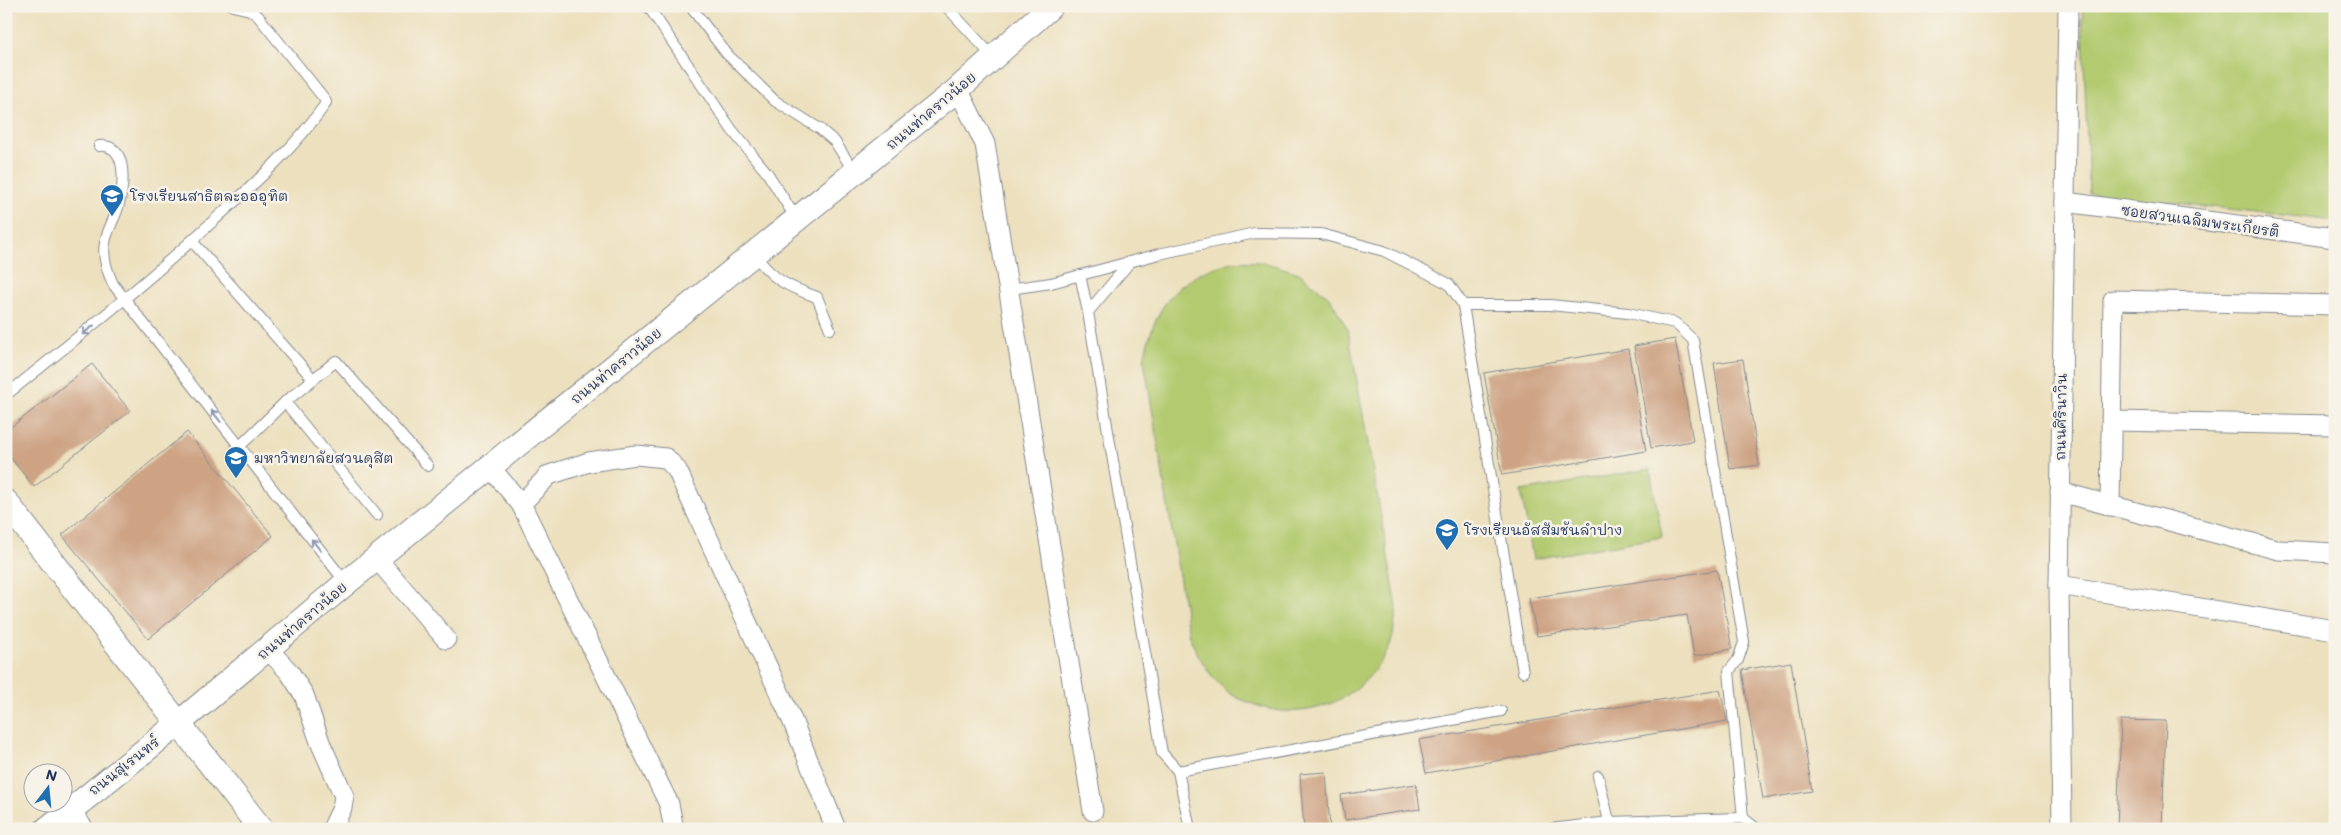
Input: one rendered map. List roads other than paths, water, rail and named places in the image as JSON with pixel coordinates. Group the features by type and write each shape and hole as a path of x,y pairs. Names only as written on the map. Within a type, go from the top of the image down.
{"street":[{"name":"ถนนท่าคราวน้อย","path":"179,723 346,583 958,90 1051,6"},
{"name":"ถนนศิรินาวิน","path":"2062,829 2059,585 2068,6"},
{"path":"958,90 985,144 1093,811"},
{"name":"ซอยสวนเฉลิมพระเกียรติ","path":"2065,202 2335,238"},
{"path":"2110,506 2113,300 2335,305"},
{"path":"2112,421 2335,426"},
{"path":"521,504 549,475 589,462 636,455 666,458 677,470 792,720 836,829"},
{"path":"490,467 521,504 670,804 674,829"},
{"path":"2060,492 2279,550 2335,553"},
{"path":"6,502 261,829"},
{"path":"377,559 446,639"},
{"path":"2059,585 2335,630"},
{"path":"268,649 290,673 304,695 320,742 344,796 342,808 332,829"},
{"name":"ถนนสุเรนทร์","path":"72,808 179,723"},
{"name":"ถนนสุเรนทร์","path":"47,829 68,812"},
{"path":"71,812 84,829"}],"lane":[{"path":"6,395 126,300 281,160 326,102 258,16 250,10 233,6"},
{"path":"648,6 732,130 768,174 797,220"},
{"path":"690,6 727,54 768,95 791,113 820,129 835,142 855,173"},
{"path":"946,6 994,58"},
{"path":"99,146 106,145 114,149 122,164 119,205 104,243 107,271 113,284 346,583"},
{"path":"1009,290 1051,283 1130,262 1255,233 1320,234 1392,255 1449,284 1464,305 1523,672"},
{"path":"192,241 313,379"},
{"path":"754,254 767,272 792,288 817,297 830,330"},
{"path":"1088,312 1130,262"},
{"path":"1080,275 1088,312 1162,753 1178,771 1190,829"},
{"path":"1464,305 1550,305 1628,313 1675,322 1693,340 1744,642 1738,660 1730,671 1743,818"},
{"path":"240,446 285,402 336,361 428,466"},
{"path":"285,402 377,515"},
{"path":"1178,771 1500,711"},
{"path":"1598,776 1610,825"},
{"path":"1551,829 1743,818 1757,829"}],"place":[{"name":"โรงเรียนสาธิตละอออุทิต","path":"112,217"},
{"name":"มหาวิทยาลัยสวนดุสิต","path":"236,479"},
{"name":"โรงเรียนอัสสัมชันลำปาง","path":"1447,551"}]}
